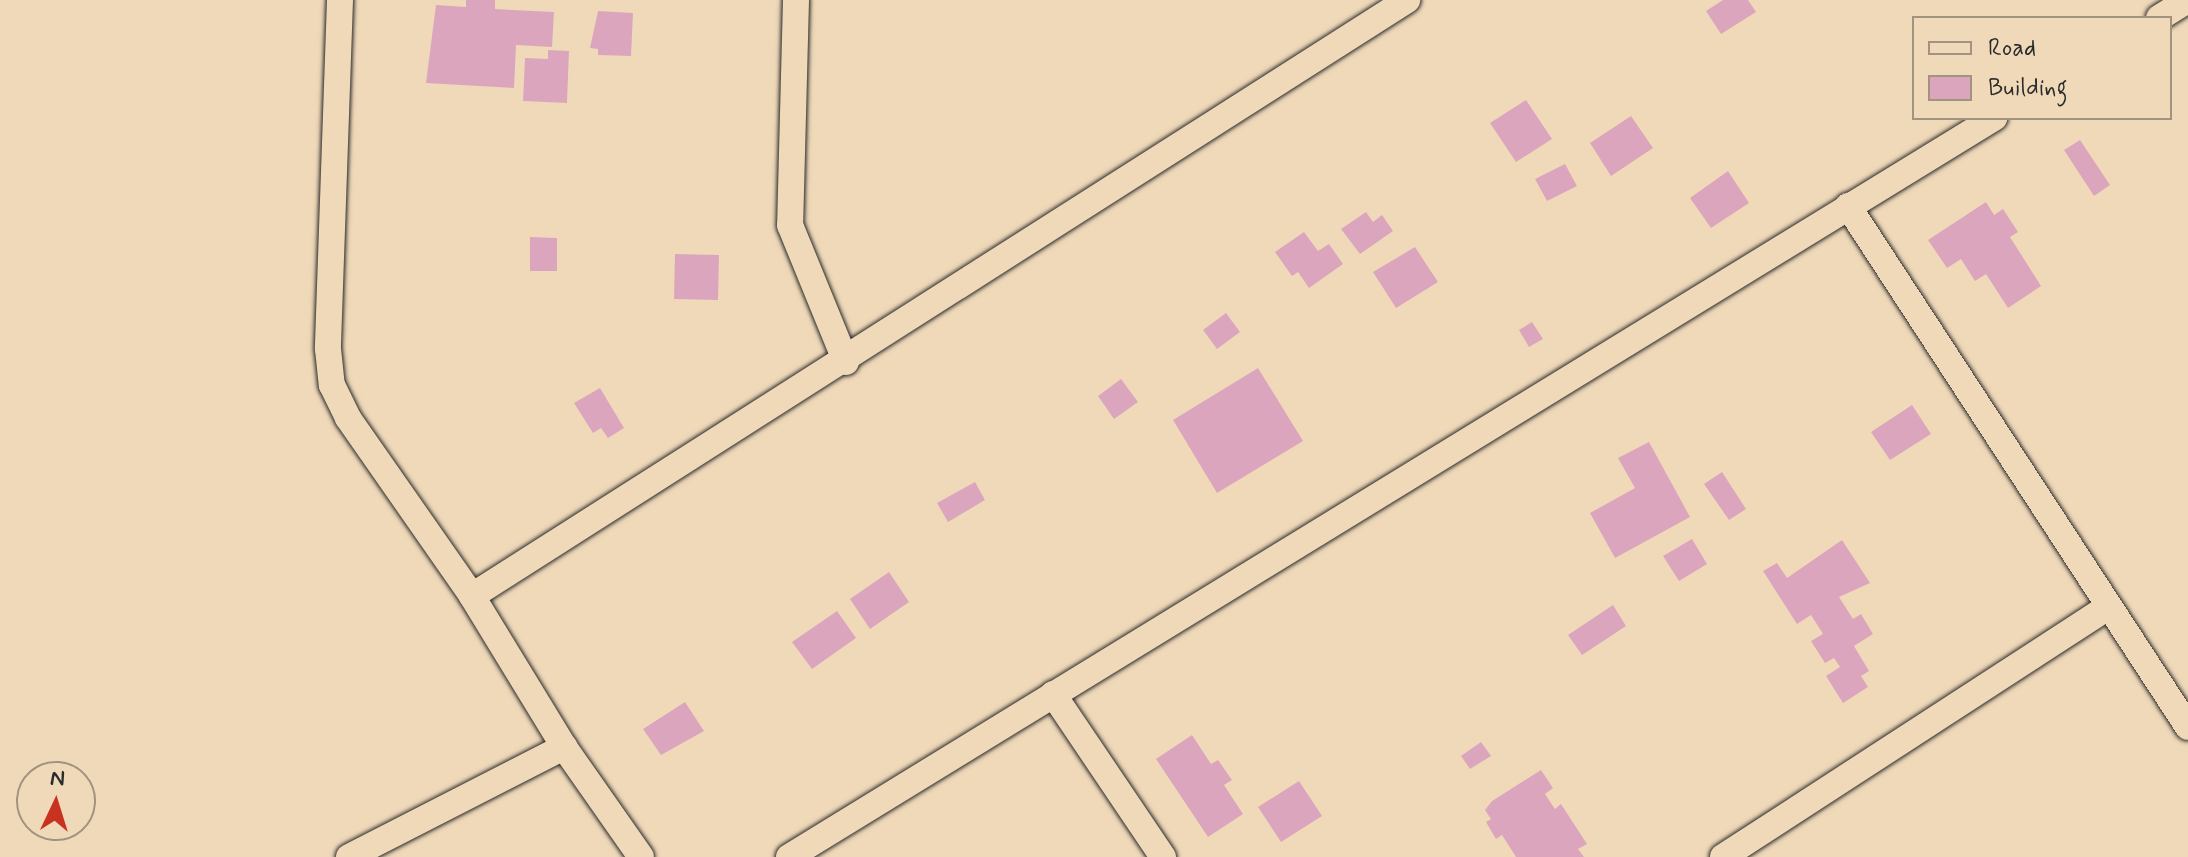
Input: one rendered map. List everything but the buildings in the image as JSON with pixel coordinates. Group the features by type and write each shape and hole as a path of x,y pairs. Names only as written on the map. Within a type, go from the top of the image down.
{"street":[{"path":"340,0 328,349 332,385 348,418 472,596 564,747 641,857"},
{"path":"796,0 790,225 846,362"},
{"path":"472,596 846,362 1407,0"},
{"path":"2162,16 2188,0"},
{"path":"789,857 1991,120"},
{"path":"1848,206 2188,727"},
{"path":"1723,857 2108,607"},
{"path":"1053,694 1163,857"},
{"path":"349,857 564,747"}]}
